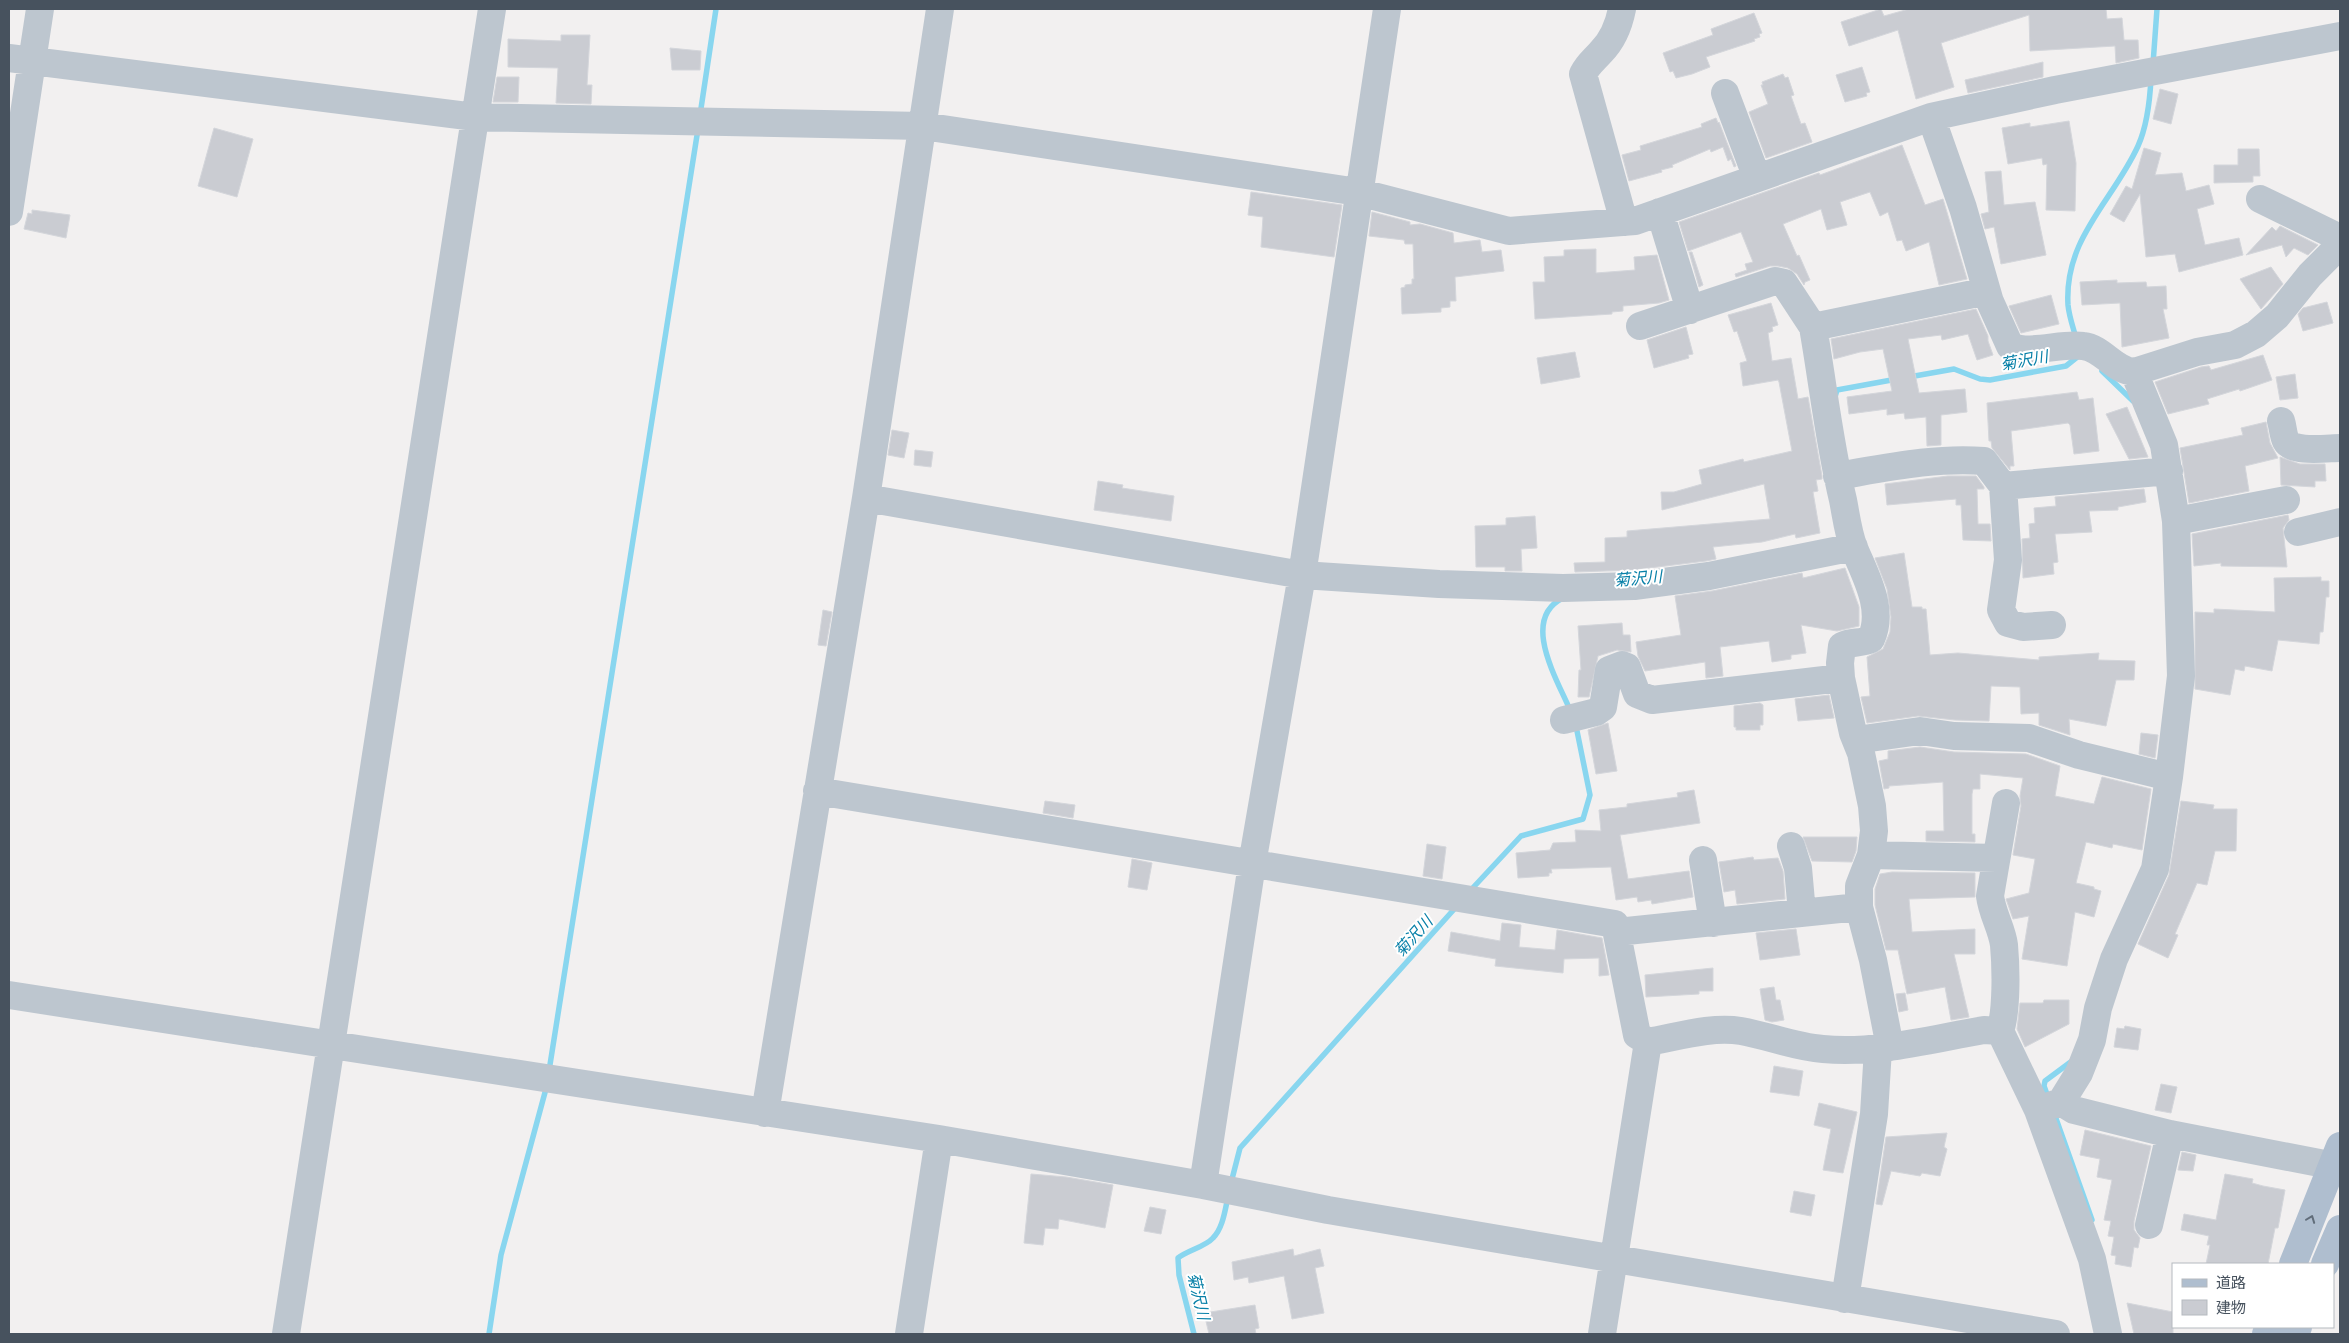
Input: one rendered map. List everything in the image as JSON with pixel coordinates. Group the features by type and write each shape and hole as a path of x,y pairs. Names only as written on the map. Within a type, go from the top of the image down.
{"main road":[{"path":"2293,1263 2337,1160"},
{"path":"2325,1263 2340,1229"}],"street":[{"path":"9,206 20,59 40,9"},
{"path":"286,1334 492,9"},
{"path":"765,1113 866,498 940,9"},
{"path":"1203,1185 1252,864 1302,575 1358,192 1387,9"},
{"path":"1622,9 1620,20 1611,38 1602,51 1588,64 1583,74 1624,222"},
{"path":"20,59 475,117 922,126 1358,192 1509,231 1635,221 1931,117 2055,90 2340,36"},
{"path":"1725,92 1758,178"},
{"path":"1931,117 1962,208 1990,302"},
{"path":"2260,199 2340,238"},
{"path":"1660,212 1690,310"},
{"path":"1814,326 1978,293 1987,295 2010,346 2019,350 2075,346 2126,372 2134,372 2198,352 2235,344 2256,334 2277,316 2310,275 2340,245"},
{"path":"1640,326 1779,281 1784,283 1814,326 1837,476 1854,547 1867,575 1876,623 1871,639 1864,642 1849,642 1842,646 1841,678 1872,806 1874,830 1871,855 1859,886 1860,907 1873,960 1884,1048 1846,1300"},
{"path":"2049,1106 2079,1073 2092,1040 2098,1008 2114,959 2155,869 2169,777 2181,676 2176,521 2169,471 2157,424 2134,372"},
{"path":"2281,421 2286,442 2291,446 2300,449 2340,448"},
{"path":"1837,476 1898,466 1984,461 2003,486 2008,560 2001,610 2008,623 2023,627 2052,625"},
{"path":"2003,486 2169,471"},
{"path":"866,498 1302,575 1563,588 1634,586 1709,576 1854,547"},
{"path":"2176,521 2286,500"},
{"path":"2298,532 2340,522"},
{"path":"1564,720 1596,712 1604,707 1609,670 1622,665 1627,667 1636,694 1652,700 1841,678"},
{"path":"1856,740 1920,731 1954,736 2029,738 2079,755 2169,777"},
{"path":"817,791 1615,924 1636,1035 1648,1042 1710,1031 1740,1031 1791,1045 1823,1049 1884,1048 1984,1030 2000,1031"},
{"path":"2000,1031 2005,1018 2004,943 1990,896 2006,803"},
{"path":"1791,846 1798,868 1802,914"},
{"path":"1871,855 1996,858"},
{"path":"1703,860 1713,923"},
{"path":"1617,932 1860,907"},
{"path":"9,995 939,1139 1203,1185 1328,1210 1614,1261 1846,1300 1939,1325 2056,1334"},
{"path":"2000,1031 2049,1106 2092,1259 2108,1334"},
{"path":"1602,1334 1648,1042"},
{"path":"2049,1106 2074,1110 2170,1134 2337,1160"},
{"path":"2149,1225 2170,1134"},
{"path":"909,1334 939,1139"}],"building":[{"path":"1881,9 1884,16 1909,9 2106,9 2107,19 2122,18 2124,40 2138,40 2139,58 2116,63 2115,46 2030,51 2029,15 1941,43 1954,87 1916,99 1898,30 1849,46 1841,22"},
{"path":"1754,13 1762,33 1759,34 1760,37 1754,39 1755,41 1706,57 1710,67 1692,74 1676,78 1673,71 1670,72 1663,53 1713,35 1711,29"},
{"path":"561,35 590,35 587,85 592,85 591,104 556,103 558,68 508,67 508,39 561,41"},
{"path":"670,48 701,51 700,70 672,70"},
{"path":"2043,62 2043,77 1968,93 1965,80"},
{"path":"1862,67 1870,92 1866,93 1867,96 1845,102 1836,75"},
{"path":"1783,74 1785,78 1788,77 1794,95 1791,96 1801,124 1805,123 1812,142 1766,158 1749,112 1768,104 1761,85 1763,85 1762,82"},
{"path":"497,77 519,77 518,102 493,102"},
{"path":"2160,89 2178,94 2171,124 2153,119"},
{"path":"1716,118 1736,166 1734,167 1731,159 1728,161 1723,147 1711,152 1710,149 1672,165 1673,167 1661,170 1662,172 1629,181 1622,155 1641,150 1640,146 1702,127 1701,124"},
{"path":"2069,121 2076,163 2075,211 2046,210 2047,164 2043,165 2042,158 2008,164 2002,128 2030,123 2030,127"},
{"path":"214,128 253,139 237,197 198,186"},
{"path":"1902,145 1925,205 1943,199 1967,279 1939,285 1929,242 1906,251 1902,240 1897,241 1888,212 1880,216 1870,192 1840,202 1847,225 1827,230 1821,209 1783,224 1810,280 1805,282 1804,285 1797,274 1788,268 1778,266 1770,266 1736,277 1735,274 1747,270 1745,264 1753,262 1741,232 1688,251 1679,222 1819,173 1820,175"},
{"path":"2144,148 2161,153 2155,175 2182,173 2186,191 2209,185 2214,204 2197,209 2205,245 2239,238 2243,255 2179,272 2175,254 2146,257 2140,194 2124,222 2110,214 2126,186 2132,189"},
{"path":"2238,149 2259,149 2260,176 2253,176 2253,182 2214,183 2214,165 2238,165"},
{"path":"2001,171 2004,205 2035,202 2046,255 2001,264 1994,227 1985,229 1981,214 1989,212 1985,172"},
{"path":"1251,192 1342,205 1334,257 1261,247 1263,217 1248,215"},
{"path":"32,210 70,215 66,238 24,229 28,213 32,214"},
{"path":"1372,212 1410,222 1410,225 1420,224 1453,233 1454,243 1480,240 1482,252 1501,250 1504,271 1455,277 1456,301 1450,301 1450,307 1441,308 1441,312 1402,314 1401,288 1412,284 1412,279 1414,279 1413,244 1405,244 1404,240 1369,236"},
{"path":"2280,226 2318,245 2308,255 2294,248 2286,257 2282,245 2246,255 2272,227 2276,231"},
{"path":"1596,249 1596,273 1635,270 1634,257 1657,255 1669,300 1659,303 1623,306 1623,311 1612,312 1612,314 1535,319 1533,282 1545,282 1544,257 1564,256 1564,250"},
{"path":"1689,252 1692,252 1703,285 1699,287"},
{"path":"2271,267 2283,284 2261,309 2240,279"},
{"path":"2117,280 2117,283 2146,282 2147,287 2166,286 2167,309 2163,309 2169,338 2122,347 2120,303 2082,305 2080,282"},
{"path":"2051,295 2059,324 2021,333 2009,306"},
{"path":"2327,302 2333,323 2303,331 2298,314 2303,308"},
{"path":"1771,303 1778,325 1772,327 1773,331 1768,333 1772,361 1791,358 1798,399 1808,397 1822,476 1822,479 1816,480 1818,491 1813,492 1820,533 1796,538 1795,534 1762,542 1713,547 1716,559 1706,561 1633,570 1575,572 1574,563 1605,562 1605,538 1627,537 1627,531 1770,519 1764,484 1662,510 1661,492 1674,492 1702,484 1699,470 1743,459 1744,462 1792,451 1779,382 1778,380 1743,386 1740,363 1747,361 1737,331 1734,332 1728,315"},
{"path":"1976,309 1988,336 1993,355 1977,360 1968,334 1942,340 1941,335 1908,339 1919,393 1965,389 1967,412 1941,415 1941,445 1927,446 1926,417 1905,419 1904,413 1887,415 1887,409 1849,414 1847,397 1892,391 1883,349 1860,352 1834,359 1831,339"},
{"path":"1686,327 1693,354 1688,355 1689,358 1654,368 1647,340"},
{"path":"1575,352 1580,377 1541,384 1537,358"},
{"path":"2263,355 2272,380 2240,391 2239,389 2207,399 2209,404 2168,414 2155,382 2201,367 2209,366 2211,370"},
{"path":"2295,374 2298,398 2280,400 2276,377"},
{"path":"2077,392 2079,400 2093,398 2099,451 2074,454 2070,425 2068,423 2011,431 2014,466 2010,466 2010,470 1992,448 1991,441 1989,441 1987,403"},
{"path":"2127,407 2148,457 2129,459 2106,414"},
{"path":"2266,422 2270,443 2278,458 2245,466 2249,491 2189,503 2180,448 2243,435 2241,428"},
{"path":"892,430 909,433 904,458 888,455"},
{"path":"915,450 933,452 931,467 914,465"},
{"path":"2280,457 2300,464 2325,464 2326,481 2315,481 2315,487 2281,485"},
{"path":"1948,476 1976,476 1984,487 1984,489 1977,489 1978,524 1990,524 1991,541 1963,540 1961,505 1956,505 1956,499 1887,505 1885,484"},
{"path":"1098,481 1123,485 1122,488 1174,496 1171,521 1094,510"},
{"path":"2144,489 2146,502 2118,507 2118,510 2089,511 2092,532 2055,534 2058,562 2053,563 2054,574 2023,578 2022,539 2030,538 2029,524 2035,523 2034,508 2056,506 2055,497"},
{"path":"2288,515 2289,520 2283,528 2287,567 2221,566 2221,563 2194,566 2192,534"},
{"path":"1535,516 1537,548 1521,549 1522,571 1505,571 1505,567 1476,567 1475,526 1506,525 1506,518"},
{"path":"1904,553 1912,607 1926,609 1930,655 1958,653 2039,660 2039,657 2099,653 2098,660 2135,661 2134,680 2116,680 2106,726 2069,719 2070,735 2039,725 2039,713 2021,714 2020,687 1991,686 1989,721 1918,716 1867,723 1861,697 1870,696 1867,657 1883,649 1890,632 1891,617 1887,589 1875,558"},
{"path":"1845,568 1859,607 1859,626 1837,631 1801,625 1806,653 1791,655 1791,659 1772,662 1769,641 1720,647 1723,676 1706,678 1705,662 1645,671 1638,656 1636,642 1681,635 1675,596 1712,591 1802,573 1803,578"},
{"path":"2321,577 2321,581 2329,581 2329,597 2326,597 2323,632 2320,632 2319,644 2278,640 2272,671 2245,666 2244,671 2235,669 2230,695 2195,689 2195,612 2214,613 2214,609 2275,612 2274,578"},
{"path":"823,610 832,612 826,646 818,645"},
{"path":"1622,623 1623,635 1630,635 1631,652 1617,650 1598,656 1589,697 1578,697 1579,670 1581,670 1578,626"},
{"path":"1829,695 1834,718 1798,721 1795,699"},
{"path":"1760,703 1763,705 1763,725 1760,725 1760,730 1736,730 1736,727 1734,727 1734,706"},
{"path":"1608,723 1617,771 1596,774 1588,730"},
{"path":"2141,733 2158,735 2155,758 2139,754"},
{"path":"1920,747 1954,752 2026,754 2060,766 2055,796 2094,804 2102,777 2151,789 2142,850 2113,844 2112,848 2086,842 2076,883 2094,887 2094,889 2101,891 2094,917 2075,912 2067,966 2022,959 2029,916 2013,919 2006,899 2029,893 2035,859 2013,855 2021,806 2020,796 2023,778 1980,774 1980,789 1973,789 1972,794 1972,834 1975,834 1975,842 1926,841 1926,831 1944,831 1943,782 1889,786 1889,788 1884,789 1879,761 1888,759 1888,751"},
{"path":"1694,790 1700,823 1620,835 1628,879 1689,871 1693,897 1652,904 1651,900 1638,902 1637,897 1616,900 1611,867 1551,869 1552,873 1549,873 1549,876 1518,878 1516,853 1550,850 1553,843 1576,842 1575,830 1601,831 1599,810 1627,807 1627,804 1678,797 1677,793"},
{"path":"1045,801 1075,805 1073,818 1043,813"},
{"path":"2181,801 2214,805 2213,809 2237,809 2236,851 2215,851 2207,885 2197,883 2175,934 2178,935 2168,958 2138,944 2169,875"},
{"path":"1803,837 1857,837 1856,851 1852,862 1812,861"},
{"path":"1427,844 1446,847 1442,879 1423,876"},
{"path":"1753,857 1754,860 1778,858 1783,871 1785,899 1737,904 1735,890 1724,892 1719,862"},
{"path":"1132,859 1152,863 1147,890 1128,887"},
{"path":"1892,872 1975,873 1975,897 1909,899 1912,932 1975,929 1975,954 1954,954 1969,1017 1951,1020 1945,987 1907,994 1898,950 1886,950 1875,905 1875,889 1880,874"},
{"path":"1502,923 1521,925 1519,947 1555,950 1557,930 1602,938 1609,975 1599,976 1599,958 1564,959 1563,973 1495,966 1496,959 1448,951 1451,932 1500,941"},
{"path":"1796,929 1800,955 1760,960 1756,933"},
{"path":"1713,968 1713,991 1699,991 1699,994 1646,997 1645,975"},
{"path":"1774,987 1776,1000 1780,1000 1784,1020 1772,1022 1765,1020 1760,989"},
{"path":"1905,993 1908,1010 1899,1012 1896,994"},
{"path":"2044,1000 2069,1000 2069,1024 2025,1047 2017,1029 2020,1003 2043,1003"},
{"path":"2125,1026 2141,1029 2138,1050 2114,1047 2117,1028 2124,1029"},
{"path":"1774,1066 1803,1071 1799,1096 1770,1092"},
{"path":"2161,1084 2177,1087 2171,1113 2155,1110"},
{"path":"1819,1103 1857,1112 1843,1173 1823,1170 1831,1129 1814,1125"},
{"path":"2085,1130 2151,1146 2134,1221 2134,1230 2140,1238 2138,1248 2134,1247 2131,1267 2115,1264 2116,1256 2111,1255 2114,1237 2108,1236 2111,1221 2104,1220 2112,1180 2097,1177 2100,1159 2080,1155"},
{"path":"1947,1133 1944,1147 1947,1149 1940,1176 1922,1173 1920,1176 1891,1171 1882,1205 1876,1204 1886,1137"},
{"path":"2182,1152 2196,1155 2193,1171 2178,1170"},
{"path":"1031,1174 1066,1177 1113,1185 1105,1228 1059,1219 1058,1229 1045,1228 1043,1245 1024,1243"},
{"path":"2225,1174 2253,1179 2252,1183 2285,1190 2278,1228 2275,1228 2268,1263 2206,1263 2210,1245 2207,1245 2209,1236 2181,1230 2184,1214 2216,1220"},
{"path":"1794,1191 1815,1195 1811,1216 1790,1212"},
{"path":"1150,1207 1166,1210 1161,1234 1144,1231"},
{"path":"1293,1249 1294,1256 1320,1249 1324,1266 1315,1268 1324,1313 1292,1319 1284,1276 1249,1283 1248,1277 1234,1280 1232,1262"},
{"path":"2127,1303 2172,1312 2173,1334 2134,1334"},
{"path":"1255,1305 1259,1328 1255,1329 1256,1334 1209,1334 1204,1313"}],"waterway":[{"path":"700,115 716,9"},
{"name":"菊沢川","path":"2153,64 2157,9"},
{"name":"菊沢川","path":"2076,338 2068,305 2069,281 2074,260 2092,221 2128,166 2138,146 2144,130 2151,78"},
{"path":"549,1071 698,129"},
{"name":"菊沢川","path":"1909,377 1954,369 1980,379 1990,380 2066,366 2081,354"},
{"path":"2102,371 2133,401"},
{"name":"菊沢川","path":"1835,397 1837,390 1897,379"},
{"name":"菊沢川","path":"1563,598 1550,608 1544,620 1543,634 1545,650 1570,710"},
{"name":"菊沢川","path":"1469,892 1521,836 1583,819 1590,795 1576,726"},
{"name":"菊沢川","path":"1231,1183 1240,1148 1457,906"},
{"path":"2049,1100 2044,1086 2045,1081 2072,1061"},
{"path":"489,1334 501,1255 547,1085"},
{"path":"2054,1113 2092,1220"},
{"name":"菊沢川","path":"1194,1334 1179,1275 1178,1258 1206,1244 1216,1234 1223,1219 1228,1197"}]}
